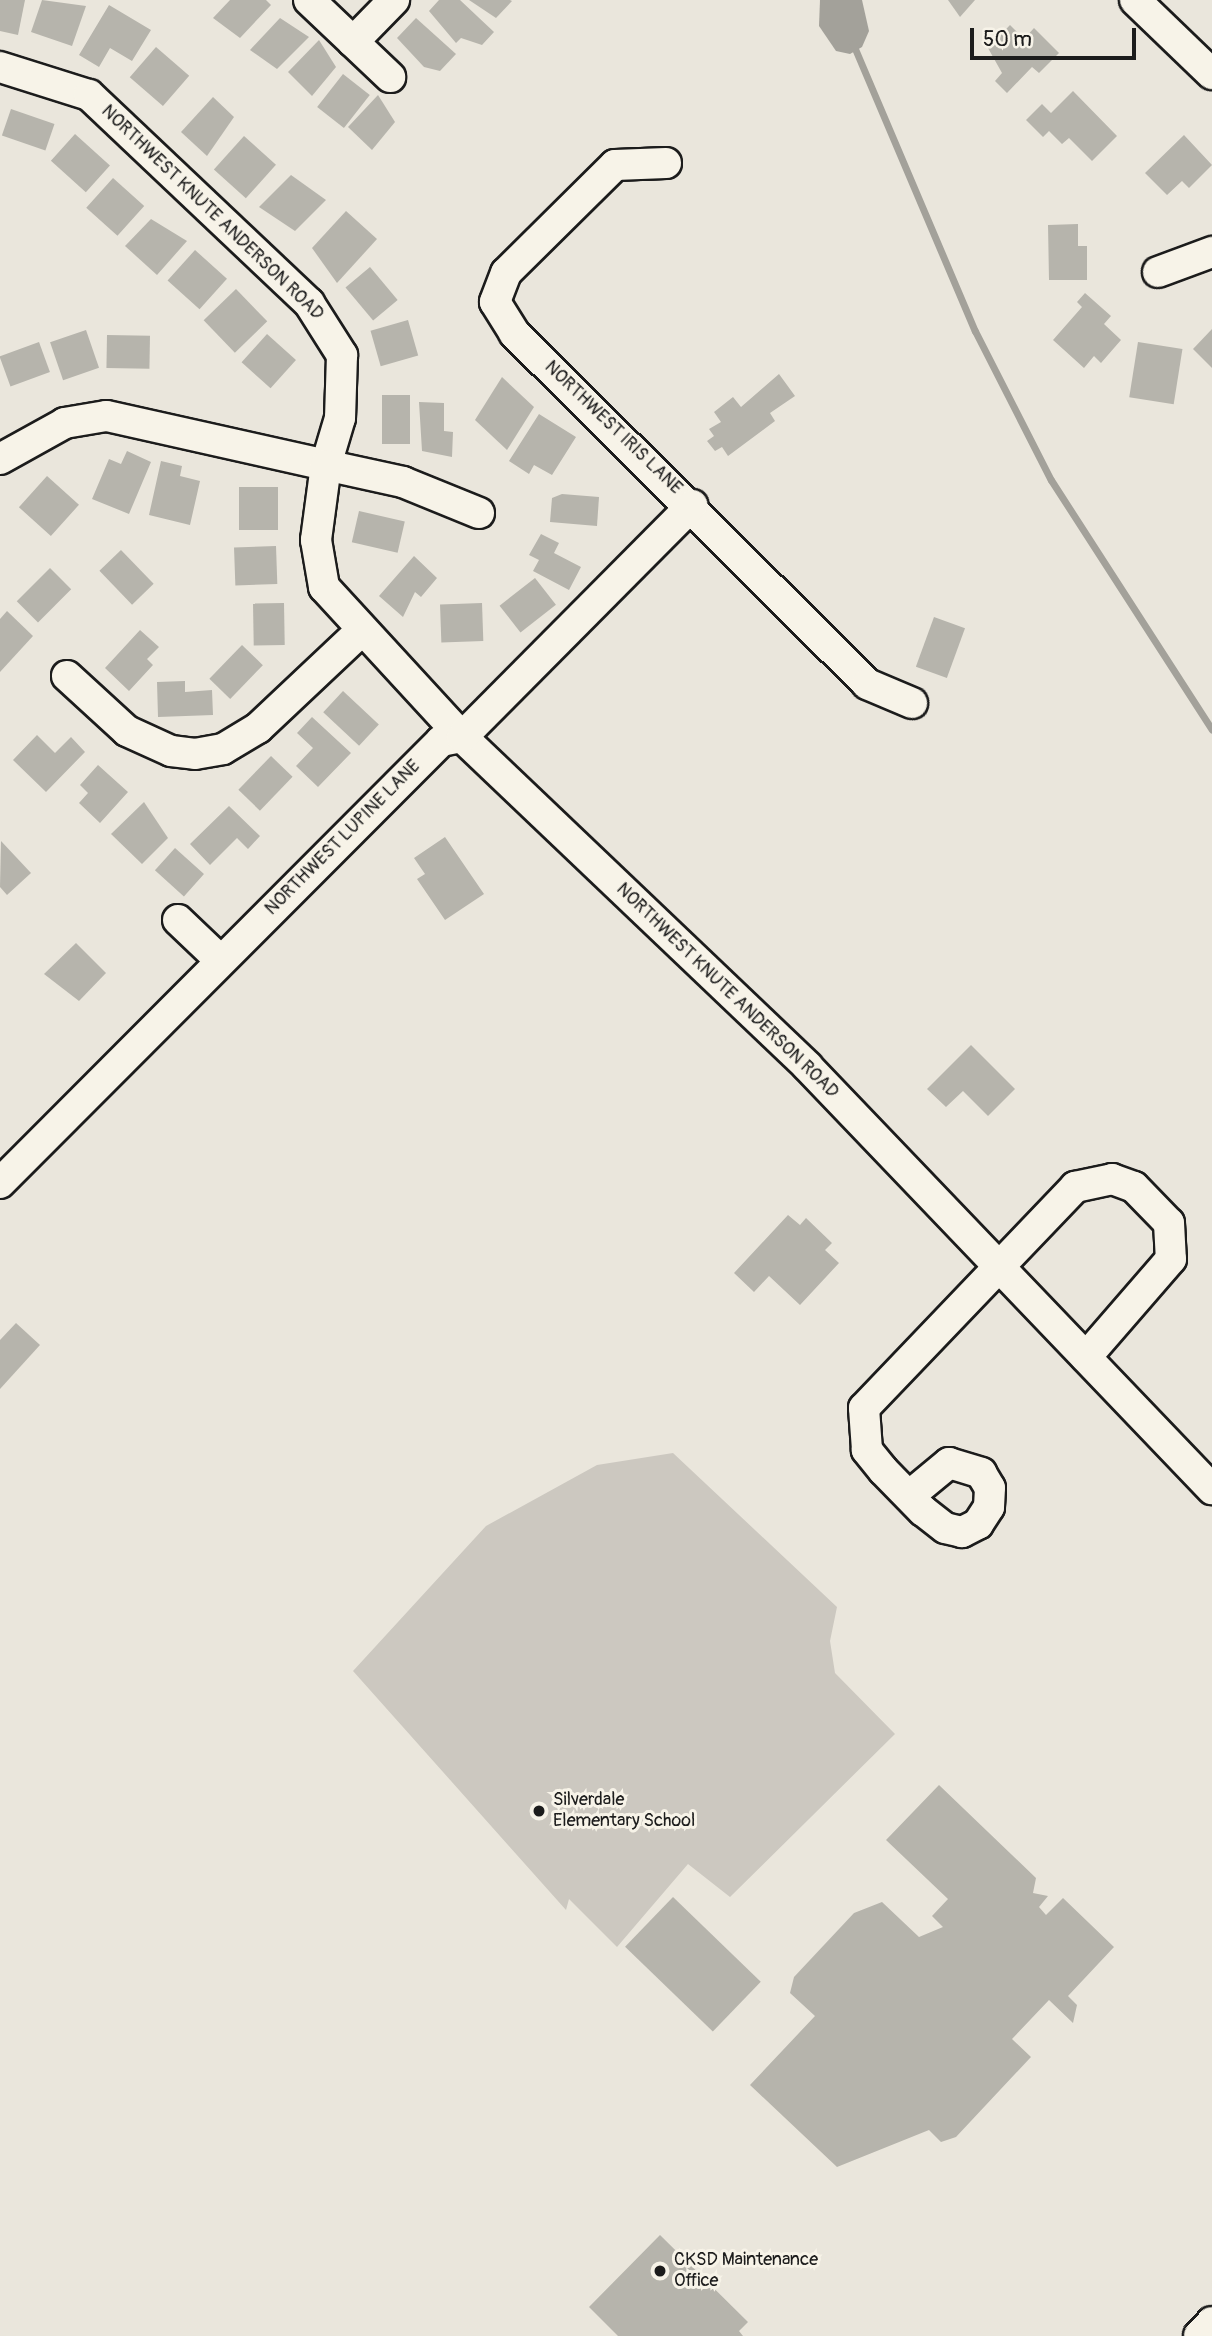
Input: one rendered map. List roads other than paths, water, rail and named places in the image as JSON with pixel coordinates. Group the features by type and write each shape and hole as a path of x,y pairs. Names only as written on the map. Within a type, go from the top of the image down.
{"street":[{"path":"309,0 390,77"},
{"path":"353,42 394,0"},
{"path":"1135,0 1212,74"},
{"name":"NORTHWEST KNUTE ANDERSON ROAD","path":"0,67 89,95 330,327 342,355 340,418 326,466 318,565 324,587 360,632 462,737 807,1066 1212,1489"},
{"name":"NORTHWEST IRIS LANE","path":"666,163 615,165 506,273 495,302 514,333 692,505 867,684 912,703"},
{"path":"1158,272 1212,252"},
{"path":"0,459 65,423 106,416 402,482 479,513"},
{"name":"NORTHWEST LUPINE LANE","path":"0,1182 441,741 462,737 692,505"},
{"path":"67,676 127,730 172,751 204,752 223,749 258,728 360,632"},
{"path":"177,920 220,960"},
{"path":"909,1496 867,1450 864,1408 1075,1187 1112,1179 1134,1187 1153,1203 1169,1223 1171,1259 1086,1357"},
{"path":"1199,2336 1212,2322"}],"waterway":[{"path":"853,44 975,331 1051,480 1212,730"}],"place":[{"name":"Silverdale Elementary School","path":"539,1811"},
{"name":"CKSD Maintenance Office","path":"660,2271"}]}
